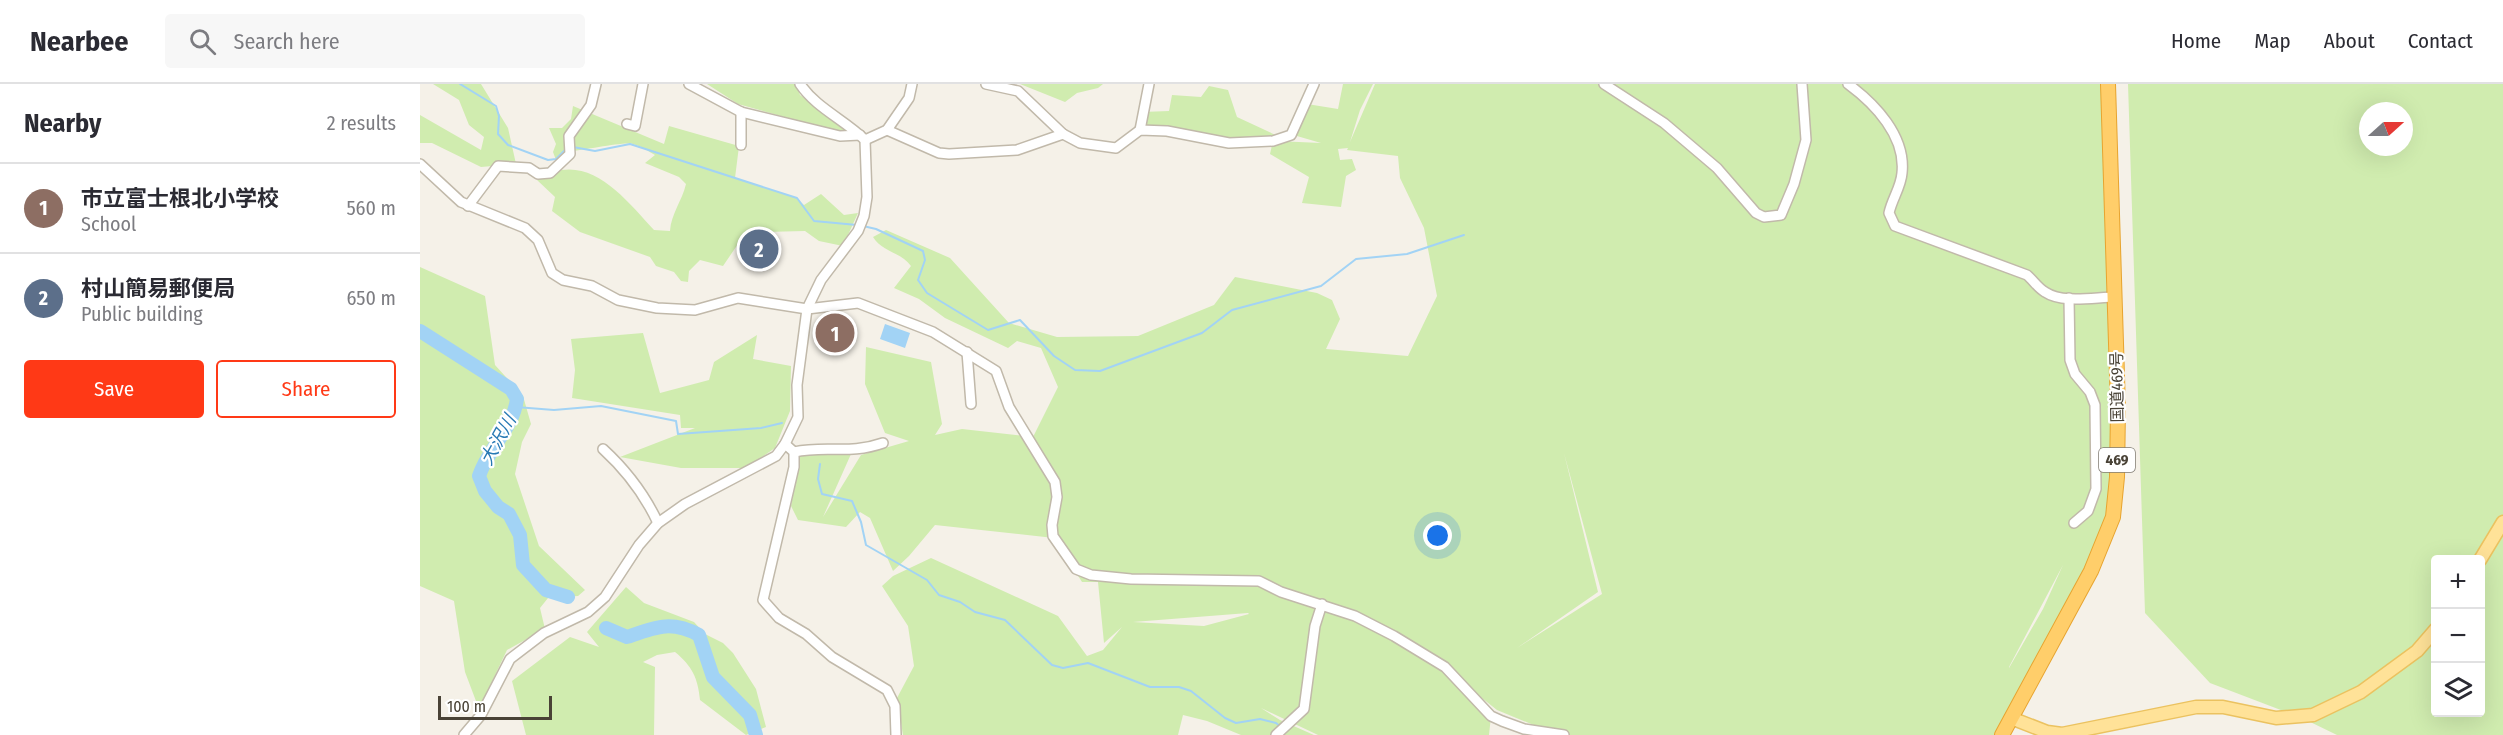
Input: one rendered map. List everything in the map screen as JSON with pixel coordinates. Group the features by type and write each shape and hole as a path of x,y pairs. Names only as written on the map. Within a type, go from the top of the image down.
{"highway":[{"name":"国道469号","path":"2002,735 2091,571 2113,517 2117,477 2118,408 2108,84"}],"main road":[{"path":"2483,555 2503,522"},
{"path":"2011,718 2047,732 2062,734 2082,733 2196,707 2223,707 2276,718 2313,715 2361,692 2417,651 2431,635"}],"street":[{"path":"468,206 498,166 529,168 538,174 550,172 563,162 570,154 569,136 591,105 596,84"},
{"path":"627,124 635,126 643,84"},
{"path":"689,84 741,112 840,136 862,137 887,130 939,153 1017,150 1063,134"},
{"path":"464,735 475,724 510,659 544,633 576,619 597,605 658,523 685,504 776,456 785,444 798,417 797,385 807,309 821,280 858,231 864,216 867,197 862,137 819,105 800,84"},
{"path":"887,130 909,98 912,84"},
{"path":"986,84 1018,91 1063,134 1080,143 1116,148 1140,130 1167,131 1229,143 1273,141 1291,135 1314,84"},
{"path":"1140,130 1149,84"},
{"path":"1604,84 1664,123 1717,168 1756,213 1764,217 1781,215 1794,184 1806,141 1802,84"},
{"path":"1848,84 1864,96 1890,126 1900,150 1903,170 1889,213 1895,226 2019,272 2034,281 2044,291 2069,298 2115,297"},
{"path":"741,112 741,145"},
{"path":"420,164 468,206 525,228 538,240 552,273 563,280 592,286 618,300 657,308 695,310 738,298 807,309 858,303 933,332 996,370 1009,407 1050,471 1057,497 1052,525 1053,536 1077,569 1091,575 1131,579 1259,580 1281,592 1355,616 1445,668 1491,716 1524,729 1564,735"},
{"path":"2069,298 2071,367 2090,392 2095,405 2096,489 2088,512 2074,523"},
{"path":"968,352 971,404"},
{"path":"794,452 808,449 862,451 883,443"},
{"path":"785,444 794,452 794,466 763,600 779,618 806,634 832,657 887,690 895,706 896,735"},
{"path":"603,449 628,473 648,502 658,523"},
{"path":"1276,735 1304,709 1315,626 1322,604"},
{"path":"475,724 478,735"}],"green space":[{"path":"433,84 481,84 508,128 516,164 481,167 432,143 420,143 420,115 481,150 484,137 469,125 459,100"},
{"path":"707,84 796,84 800,95 849,130 831,130 738,104"},
{"path":"1020,84 1103,84 1098,88 1077,93 1065,102"},
{"path":"1343,84 1373,84 1360,110 1350,142 1375,84 2104,84 2117,481 2095,560 1994,735 1558,735 1497,710 1463,683 1491,716 1489,735 1318,735 1261,708 1280,720 1314,735 1241,735 1207,721 1183,715 1178,735 903,735 897,698 914,666 908,626 882,586 893,576 931,558 1058,616 1087,656 1103,650 1122,627 1104,643 1098,582 1082,582 1054,538 935,525 893,571 870,518 860,512 846,527 798,520 791,506 800,456 808,452 851,454 823,517 861,455 909,441 885,433 865,384 866,347 931,362 942,424 935,435 962,429 1033,437 1058,387 1041,348 1017,341 1008,348 945,318 919,299 894,288 911,266 907,261 881,246 873,237 886,230 950,258 1009,323 1057,337 1138,336 1214,305 1235,277 1317,293 1332,300 1340,319 1326,349 1408,356 1437,296 1424,228 1400,178 1398,156 1347,150 1348,148 1338,149 1340,160 1352,159 1356,170 1346,176 1341,207 1302,203 1309,177 1270,154 1273,141 1235,143 1141,129 1142,112 1169,111 1172,95 1201,97 1209,86 1228,90 1237,117 1282,138 1276,141 1321,143 1290,134 1307,104 1338,109","holes":["1564,453 1602,594 1517,648 1598,592","2063,565 2043,609 2009,667","1248,613 1204,626 1133,622"]},
{"path":"2128,84 2503,84 2503,735 2337,735 2302,718 2210,683 2145,613"},
{"path":"573,106 664,144 669,126 739,146 735,178 796,198 804,205 821,194 844,215 858,213 843,246 819,241 805,231 764,232 740,241 723,266 700,260 689,271 688,282 681,281 674,272 656,266 650,257 580,232 552,211 555,197 537,180 555,172 572,170 587,173 602,180 630,203 654,230 670,231 672,219 686,184 679,177 645,163 655,155 642,147 629,143 572,151 564,161 556,160 553,152 556,144 549,128 562,128 571,119"},
{"path":"420,267 485,296 495,365 523,396 531,424 522,442 515,474 539,546 585,590 578,596 548,598 540,608 545,629 507,650 479,709 465,672 454,601 420,586"},
{"path":"643,333 660,393 709,380 714,362 757,335 753,359 791,366 790,411 775,448 746,468 681,468 620,457 695,428 681,428 680,415 572,398 575,370 571,339"},
{"path":"626,587 644,603 694,622 705,634 723,643 733,653 756,689 766,727 746,735 700,700 698,685 693,673 686,662 675,652 657,655 643,662 655,667 654,735 526,735 512,681 570,637 599,647 587,632"}],"water":[{"path":"885,324 910,333 905,348 880,339"}],"waterway":[{"path":"460,84 496,106 499,116 498,134 508,145 548,160 556,159 567,148"},
{"path":"573,147 595,151 630,144 797,198 814,221 857,225"},
{"path":"863,226 876,229 923,251 925,260 918,280 927,293 988,330 1020,320 1054,356 1075,370 1100,371 1202,333 1232,310 1321,286 1356,259 1407,254 1464,235"},
{"name":"大沢川","path":"420,331 511,389 517,399 511,420 488,456 479,476 485,491 498,507 509,514 520,535 523,565 546,590 568,597"},
{"path":"516,407 554,410 601,406 676,421 678,434 761,428 782,423"},
{"path":"820,464 818,479 822,494 852,501 861,522 866,545 927,580 939,595 960,602 975,612 1005,620 1052,665 1063,668 1088,663 1150,687 1179,687 1191,691 1225,718 1236,723 1260,719 1276,723 1281,727"},
{"name":"大沢川","path":"606,628 627,637 647,630 672,626 699,635 713,677 750,715 756,735"}],"place":[{"name":"村山簡易郵便局","path":"759,249"},
{"name":"市立富士根北小学校","path":"835,333"}]}
